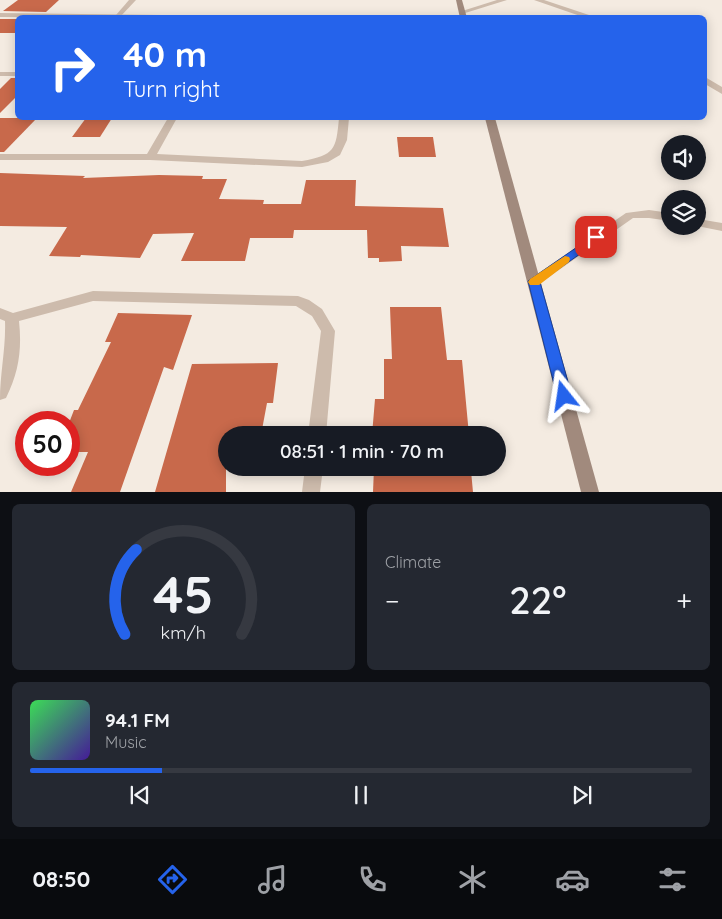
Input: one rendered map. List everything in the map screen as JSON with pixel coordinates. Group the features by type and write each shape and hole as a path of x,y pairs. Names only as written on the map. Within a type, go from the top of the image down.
{"main road":[{"path":"459,0 463,15"},
{"path":"491,120 590,492"}],"street":[{"path":"119,15 133,0"},
{"path":"463,15 504,0"},
{"path":"537,0 585,15"},
{"path":"0,15 15,15"},
{"path":"0,74 15,74"},
{"path":"707,81 722,91"},
{"path":"150,157 171,120"},
{"path":"0,157 150,157 302,164 321,161 335,155 341,148 344,120"},
{"path":"534,281 630,215 661,216"},
{"path":"706,224 722,227"},
{"path":"0,393 14,361 6,315 93,296 298,300 314,308 323,319 328,331 318,426"},
{"path":"311,492 313,476"}],"building":[{"path":"18,0 59,0 46,12 3,11"},
{"path":"0,19 15,19 15,33 0,33"},
{"path":"11,78 15,78 15,98 0,113 0,89"},
{"path":"0,118 35,120 4,152 0,152"},
{"path":"85,120 111,120 100,137 72,137"},
{"path":"397,137 433,137 436,157 399,157"},
{"path":"0,173 85,176 83,178 159,175 203,176 202,179 227,179 219,199 264,200 263,204 301,204 306,180 356,180 355,206 443,208 449,247 401,246 402,261 379,262 379,258 368,258 367,230 294,230 293,238 250,238 245,261 181,261 194,233 153,234 140,258 81,255 80,257 49,256 67,227 0,226"},
{"path":"390,307 441,307 447,360 462,360 468,426 373,426 375,399 384,399 384,359 392,359"},
{"path":"118,313 192,315 173,370 164,367 120,492 71,492 78,476 80,476 80,471 88,452 80,452 80,411 74,411 78,410 111,342 105,342"},
{"path":"278,363 273,403 267,403 263,426 218,426 218,476 226,476 226,492 155,492 192,364"},
{"path":"374,476 471,476 473,492 373,492"}],"slow traffic":[{"path":"534,282 565,259"}],"route":[{"path":"564,396 534,281 596,237"}]}
